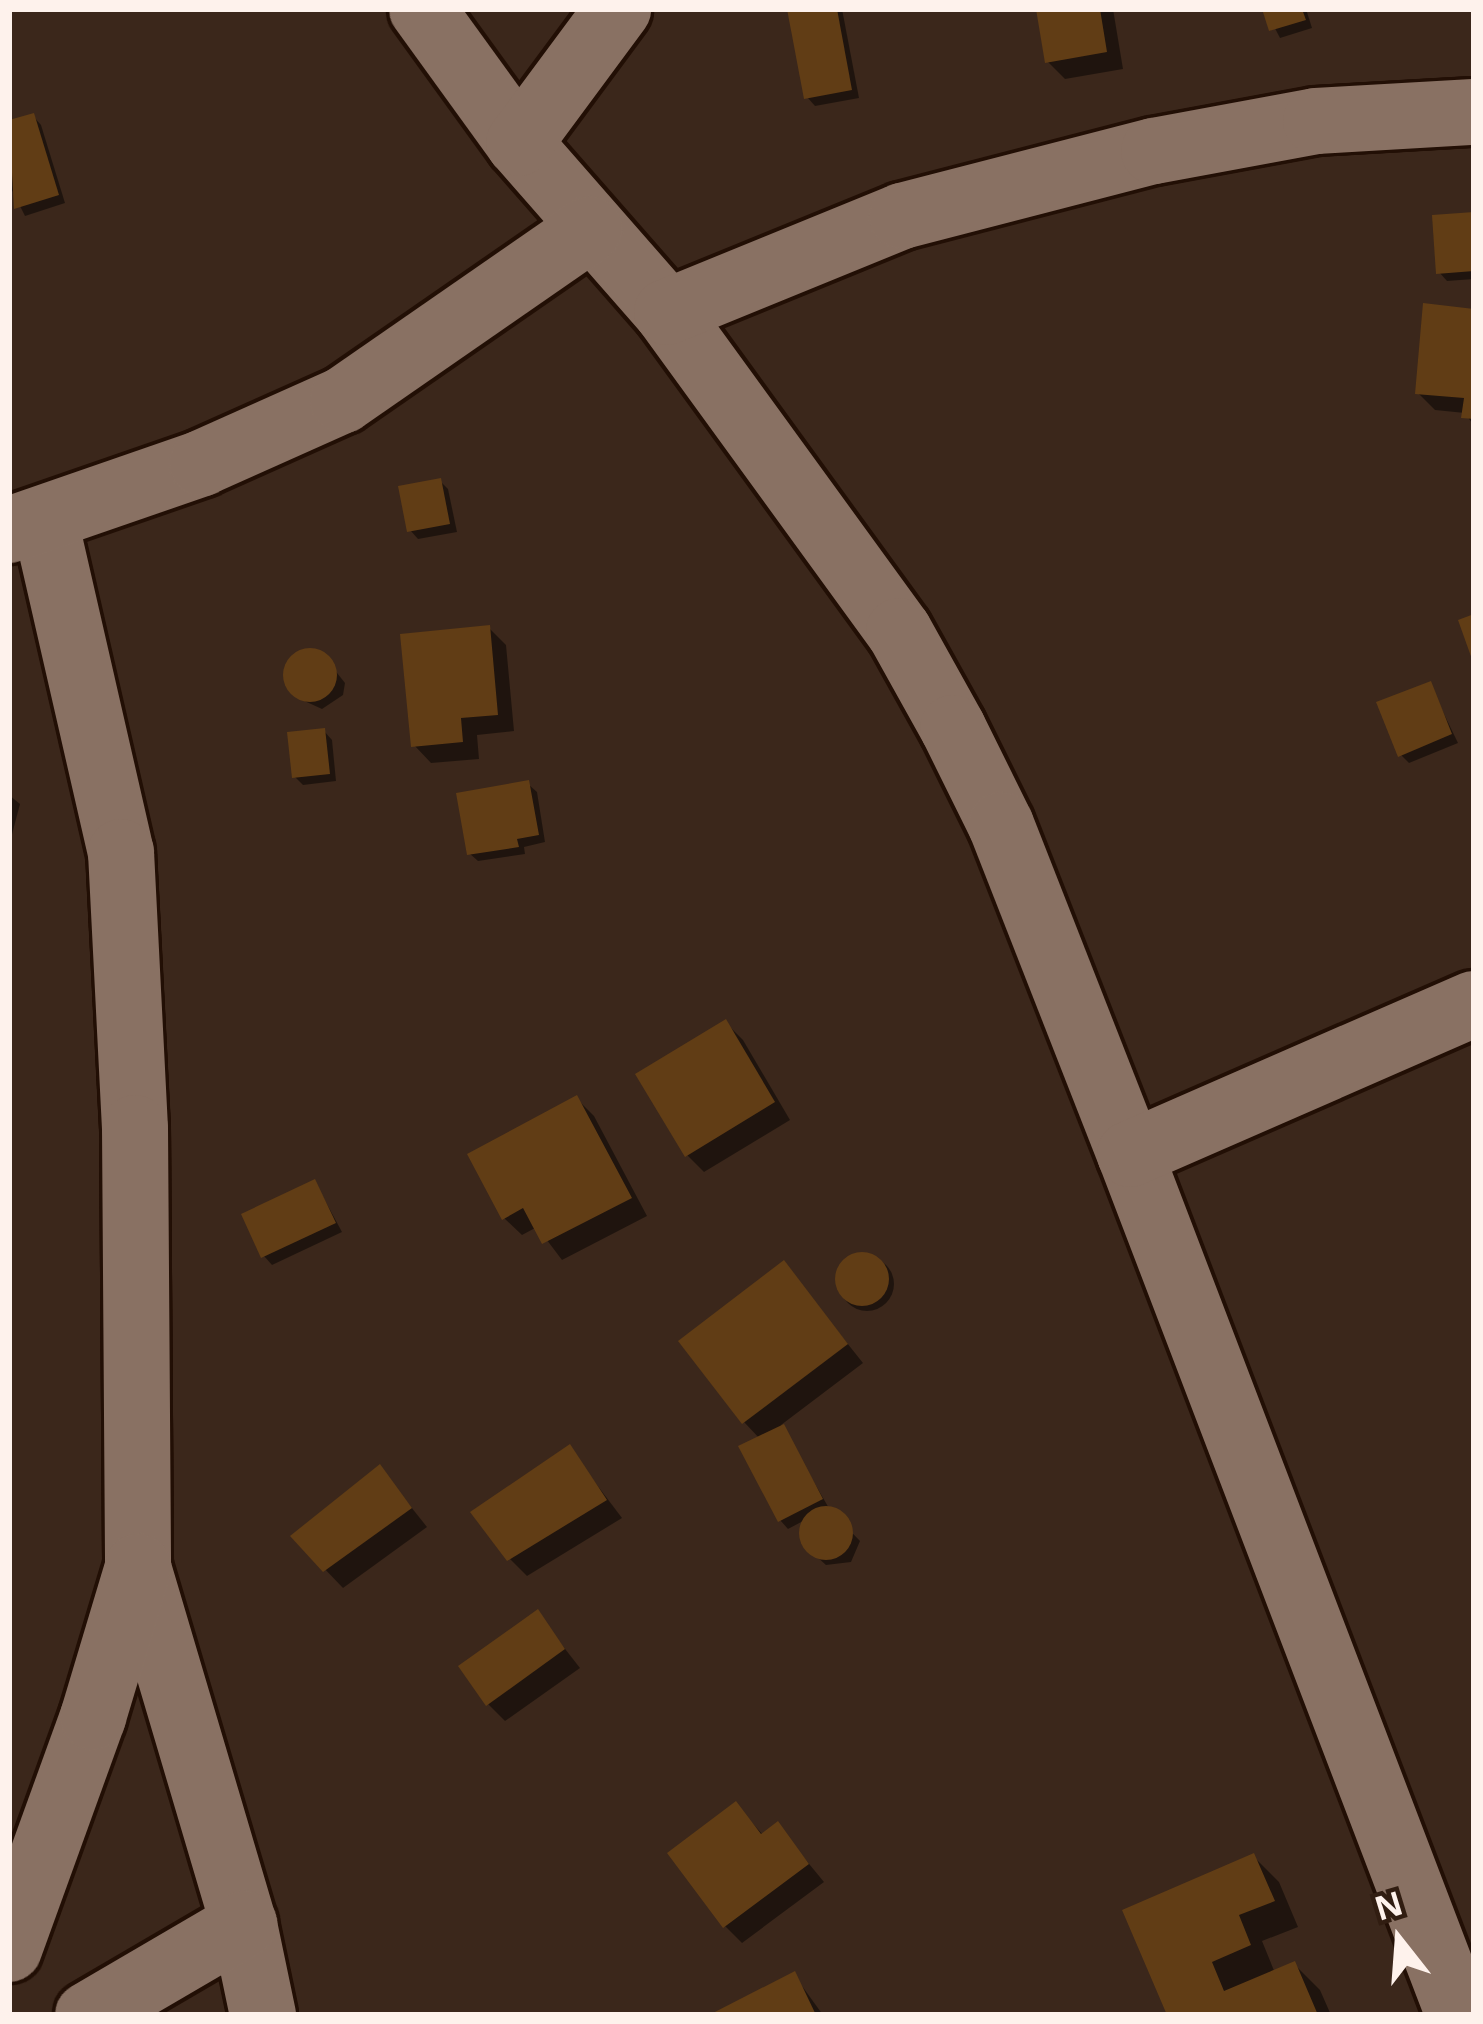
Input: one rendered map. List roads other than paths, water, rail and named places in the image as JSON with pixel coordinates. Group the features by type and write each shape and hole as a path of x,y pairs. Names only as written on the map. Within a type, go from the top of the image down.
{"street":[{"path":"422,9 519,143 590,229 668,312 899,631 953,728 1000,825 1130,1154 1459,2015"},
{"path":"519,143 618,9"},
{"path":"668,312 902,216 1154,151 1316,121 1474,112"},
{"path":"262,2015 244,1924 138,1567 135,1128 121,852 27,525 202,463 343,400 590,229"},
{"path":"1130,1154 1474,1004"},
{"path":"9,1949 86,1738 138,1567"},
{"path":"88,2015 244,1924"}]}
